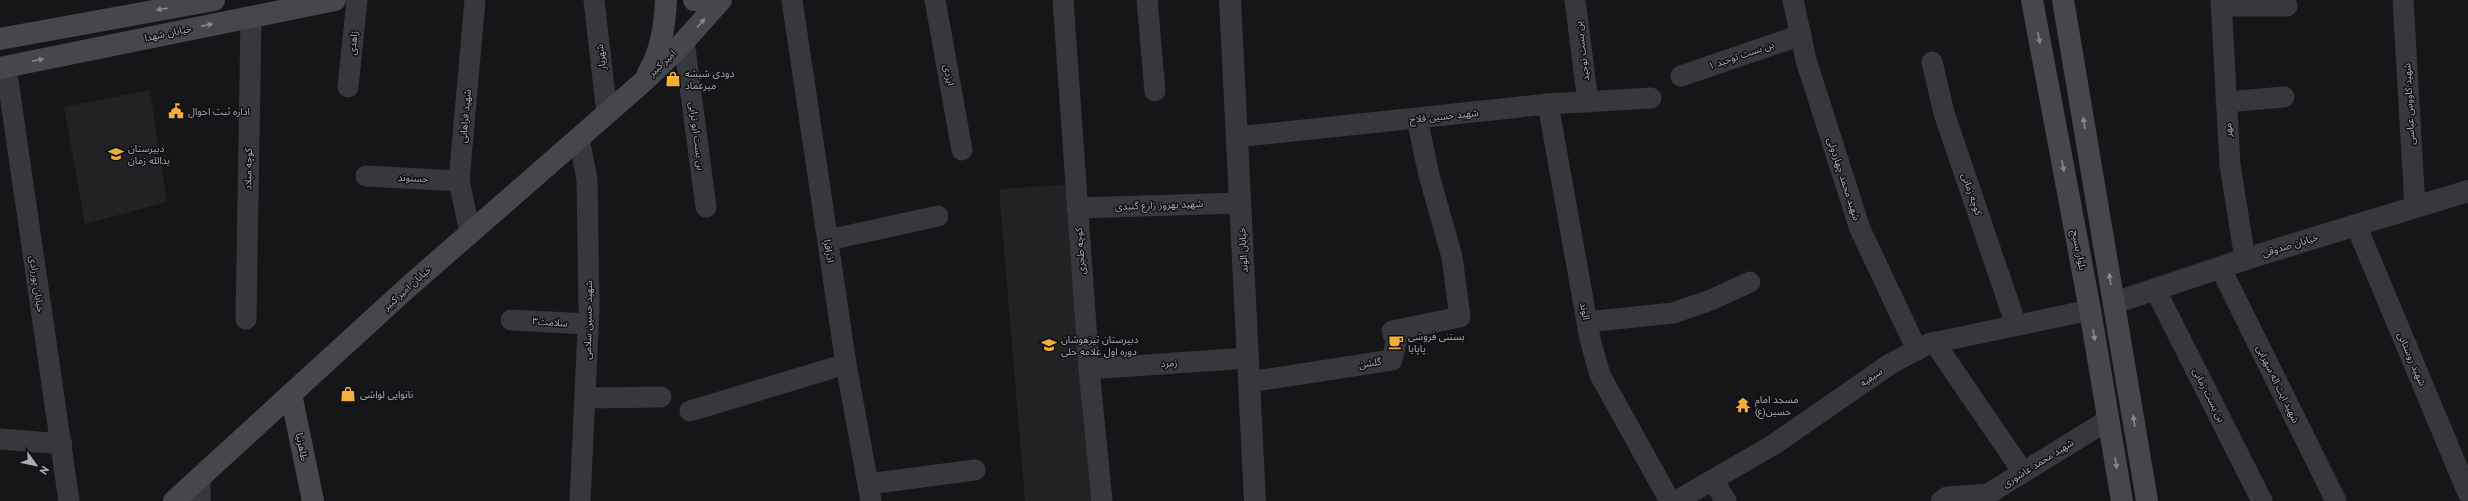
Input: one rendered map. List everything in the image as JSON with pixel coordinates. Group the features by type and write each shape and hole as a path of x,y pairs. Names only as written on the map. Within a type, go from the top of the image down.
{"main road":[{"path":"0,39 210,0"},
{"name":"خیابان شهدا","path":"3,67 224,22 251,19 335,0"},
{"name":"امیر کبیر","path":"644,81 657,54 663,29 666,0"},
{"path":"694,0 705,0"},
{"name":"امیر کبیر","path":"644,81 684,42 721,0"},
{"name":"بلوار بسیج","path":"2032,0 2090,310 2122,501"},
{"path":"2063,0 2147,501"},
{"name":"خیابان امیر کبیر","path":"174,501 470,232 579,139 644,81"},
{"path":"2090,310 2114,303"},
{"name":"طاهرنیا","path":"291,394 313,501"}],"street":[{"name":"زاهدی","path":"348,87 357,0"},
{"name":"شهید فراهانی","path":"470,232 459,181 475,0"},
{"name":"شهریار","path":"594,0 607,114"},
{"name":"اذرافرا","path":"792,0 846,364 869,493"},
{"name":"ایزدی","path":"935,0 962,150"},
{"name":"کوچه طجری","path":"1063,0 1089,369 1102,501"},
{"path":"1147,0 1155,92"},
{"name":"خیابان الوند","path":"1230,0 1255,501"},
{"name":"بن بست توحید","path":"1575,0 1588,102"},
{"name":"شهید محمد چهاردولی","path":"1793,0 1806,60 1860,229 1926,346 2023,472"},
{"name":"شهید کاووس عباسی","path":"2403,0 2415,207"},
{"path":"2221,3 2287,6"},
{"name":"مهر","path":"2221,3 2230,165 2245,259"},
{"name":"کوچه میلاد","path":"246,319 251,19"},
{"name":"بن بست توحید ۱","path":"1681,76 1801,35"},
{"name":"بن بست ابو ترابی","path":"684,42 706,207"},
{"name":"کوچه زمانی","path":"1932,62 1944,113 2016,325"},
{"name":"خیابان پورزادی","path":"3,67 62,444 69,501"},
{"path":"2226,102 2284,97"},
{"name":"شهید حسین فلاح","path":"1237,137 1548,104 1651,98"},
{"name":"الوند","path":"1548,104 1587,322 1600,375 1670,501"},
{"name":"گلشن","path":"1249,382 1392,360 1396,342 1392,331 1460,317 1452,257 1429,175 1417,119"},
{"name":"شهید حسین سلامی","path":"579,139 587,179 588,324 580,501"},
{"name":"حسنوند","path":"366,176 459,181"},
{"name":"خیابان صدوقی","path":"2114,303 2245,259 2468,191"},
{"name":"شهید بهروز زارع گنبدی","path":"1077,208 1240,203"},
{"path":"828,240 938,216"},
{"name":"شهید روستانی","path":"2356,225 2468,493"},
{"name":"شهید ایت اله سهرابی","path":"2220,267 2336,501"},
{"path":"1587,322 1674,313 1711,300 1750,282"},
{"name":"بن بست زمانی","path":"2155,289 2262,501"},
{"name":"سیفیه","path":"1676,501 1773,445 1890,364 1926,346 2016,325 2090,310"},
{"name":"سلامت۳","path":"511,320 588,324"},
{"name":"زمرد","path":"1089,369 1248,358"},
{"path":"690,411 846,364"},
{"path":"585,398 661,396"},
{"name":"شهید محمد عاشوری","path":"1941,501 1947,497 1972,498 1988,494 2108,420"},
{"path":"0,439 62,444"},
{"path":"869,493 975,470"},
{"path":"200,477 200,501"},
{"path":"1713,480 1726,501"}],"shaded area":[{"name":"دبیرستان یدالله زمان","path":"150,90 167,202 85,224 64,107"},
{"name":"دبیرستان تیزهوشان دوره اول علامه حلی","path":"1076,184 1094,501 1025,501 999,189"}],"place":[{"name":"دودی شیشه میرعماد","path":"673,79"},
{"name":"اداره ثبت احوال","path":"176,111"},
{"name":"دبیرستان یدالله زمان","path":"116,154"},
{"name":"بستنی فروشی پاپایا","path":"1396,342"},
{"name":"دبیرستان تیزهوشان دوره اول علامه حلی","path":"1049,345"},
{"name":"نانوایی لواشی","path":"348,394"},
{"name":"مسجد امام حسین(ع)","path":"1743,405"}]}
